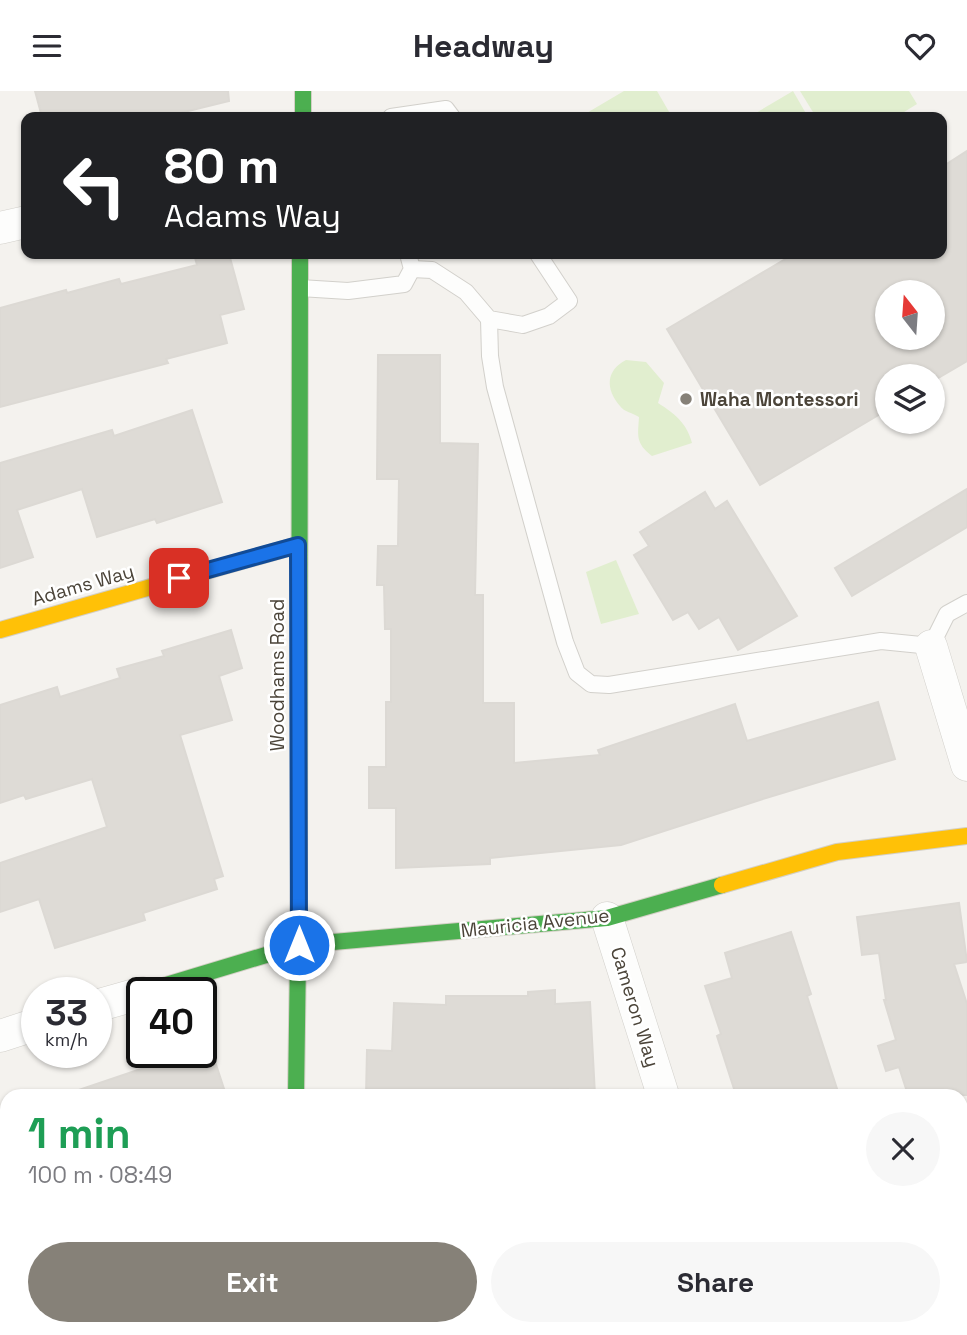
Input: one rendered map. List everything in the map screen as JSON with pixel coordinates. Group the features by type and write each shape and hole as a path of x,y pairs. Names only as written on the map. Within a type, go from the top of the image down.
{"street":[{"path":"303,91 303,112"},
{"path":"0,228 21,223"},
{"name":"Woodhams Road","path":"296,1089 299,945 300,259"},
{"name":"Adams Way","path":"0,631 298,545"},
{"path":"931,646 967,765"},
{"name":"Mauricia Avenue","path":"192,977 299,945 607,918 837,852 967,836"},
{"name":"Cameron Way","path":"607,918 661,1089"},
{"path":"0,1035 21,1029"}],"lane":[{"path":"425,112 446,109 448,112"},
{"path":"489,319 523,325 549,316 569,301 541,259"},
{"path":"300,288 348,291 404,285 410,261 432,270 466,292 489,319 490,356 495,387 565,642 577,673 591,684 609,685 881,641 931,646 947,614 967,603"}],"green space":[{"path":"624,91 657,91 669,112 588,112"},
{"path":"793,91 805,112 757,112"},
{"path":"800,91 909,91 917,104 904,112 813,112"},
{"path":"626,360 646,362 664,383 658,403 679,419 692,443 652,456 643,447 638,434 639,417 622,408 615,400 610,387 611,374"},
{"path":"616,560 639,614 601,624 586,572"}],"building":[{"path":"35,91 228,91 229,101 184,112 41,112"},
{"path":"967,151 967,361 945,374 945,364 875,364 875,417 760,485 667,329 786,259 947,259 947,164"},
{"path":"195,259 230,259 244,309 220,315 227,343 166,359 168,363 0,407 0,308 66,290 67,293 119,279 121,284 197,265"},
{"path":"378,355 440,355 440,443 478,444 475,595 483,595 483,703 514,703 514,763 600,755 598,750 735,704 747,741 878,702 895,759 621,845 490,858 490,864 396,868 396,808 369,808 369,767 386,767 386,702 391,702 391,629 385,629 384,585 377,585 378,546 398,546 399,479 377,479"},
{"path":"192,410 222,502 157,523 155,519 97,537 82,489 17,510 33,557 0,568 0,463 112,430 114,436"},
{"path":"967,489 967,527 852,596 835,568"},
{"path":"705,492 715,509 727,501 797,616 738,650 719,617 699,629 688,612 673,620 634,555 649,546 640,532"},
{"path":"231,630 242,668 219,676 232,720 180,735 223,876 214,879 217,889 143,913 145,920 55,948 39,899 0,912 0,863 107,827 92,779 26,799 24,795 0,803 0,705 57,687 60,697 120,678 117,669 164,656 162,651"},
{"path":"959,903 967,962 954,964 967,1004 967,1089 906,1089 899,1067 886,1071 878,1046 896,1040 884,1000 879,953 862,955 857,917"},
{"path":"791,932 811,994 807,996 837,1089 734,1089 717,1036 721,1034 705,986 732,978 725,953"},
{"path":"555,990 555,1004 590,1002 595,1089 366,1089 367,1050 392,1051 394,1003 446,1005 446,996 528,996 528,992"},
{"path":"217,1067 224,1089 82,1089 144,1068"}],"traffic: fast":[{"path":"303,91 303,112"},
{"path":"296,1089 300,259"},
{"path":"193,977 299,945 607,918 722,885"}],"traffic: slow":[{"path":"0,630 298,545"},
{"path":"722,885 837,852 967,836"}],"place":[{"name":"Waha Montessori","path":"686,399"}],"route":[{"path":"179,578 298,545 299,945"}]}
